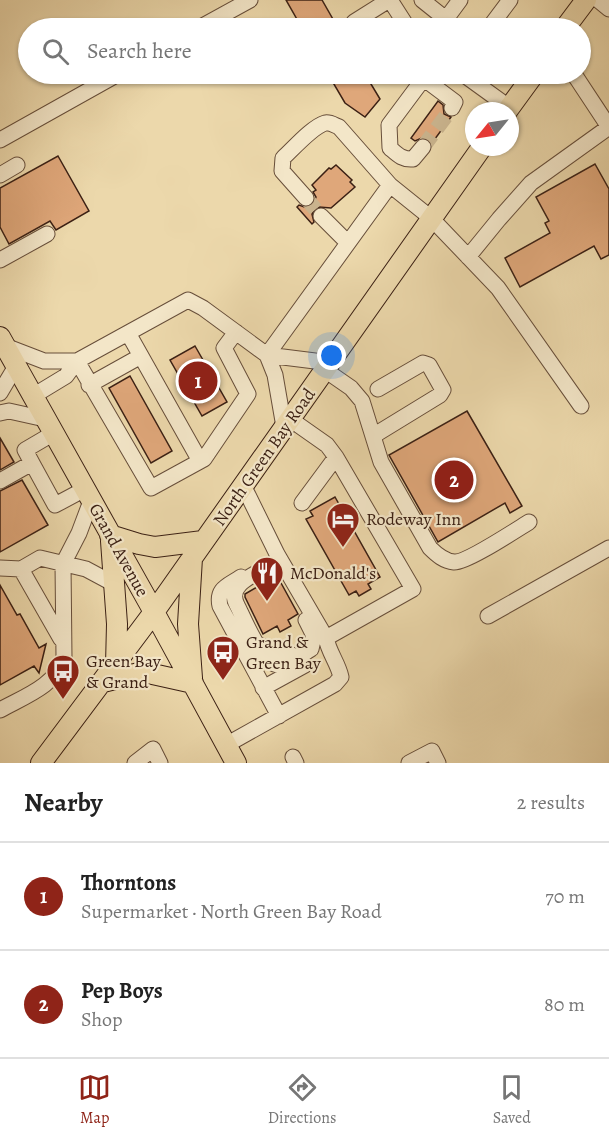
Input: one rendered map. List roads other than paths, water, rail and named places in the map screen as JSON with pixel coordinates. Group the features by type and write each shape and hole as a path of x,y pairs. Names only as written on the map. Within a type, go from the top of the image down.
{"main road":[{"path":"572,18 586,0"},
{"path":"513,102 527,84"},
{"name":"North Green Bay Road","path":"41,763 104,682 476,156"},
{"name":"Grand Avenue","path":"2,342 236,763"},
{"path":"116,665 117,624 110,535 155,547 203,541"},
{"path":"104,682 139,673 148,673 192,683 189,624 192,558"}],"street":[{"path":"217,18 249,0"},
{"path":"361,18 390,0 402,18"},
{"path":"422,0 444,18"},
{"path":"453,18 460,0"},
{"path":"496,18 510,0"},
{"path":"598,0 609,9"},
{"path":"0,140 100,84"},
{"path":"419,84 389,125 390,147 407,160 416,158 423,147"},
{"path":"434,84 455,102 452,108"},
{"path":"476,84 499,102"},
{"path":"468,256 531,183 609,127 581,84"},
{"path":"306,198 282,171 283,158 310,132 328,122 339,127 390,185 431,218 498,288 581,406"},
{"path":"0,175 17,165"},
{"path":"267,355 390,185"},
{"path":"321,216 347,243"},
{"path":"0,259 47,234"},
{"path":"33,396 66,376 76,361 188,300 203,308 267,355 328,367 351,388 362,401 381,462 430,548 445,560 461,562 529,522"},
{"path":"76,361 151,488 204,459 248,394 224,348 236,332"},
{"path":"128,333 200,461"},
{"path":"2,342 44,361 76,361"},
{"path":"263,688 412,589 327,445 287,423 275,375 267,355"},
{"path":"89,385 141,356"},
{"path":"373,436 440,395 443,390 426,363 378,389"},
{"path":"0,393 16,366"},
{"path":"0,413 9,411 49,426 25,450 55,505 88,495"},
{"path":"302,503 336,457"},
{"path":"0,482 32,463"},
{"path":"243,486 314,636 311,649 285,664 278,665 271,663 263,656 233,598 238,585 276,558"},
{"path":"0,710 49,682 60,669 64,658 63,564 79,533 88,495"},
{"path":"488,616 608,551"},
{"path":"0,568 21,569 40,558 86,569 114,584"},
{"path":"226,745 339,681 339,670 327,644 276,558"},
{"path":"276,558 221,590 218,597 220,606 279,716"},
{"path":"21,569 63,642"},
{"path":"135,763 153,749 160,763"},
{"path":"409,763 432,751 438,763"}],"tunnel":[{"path":"423,147 452,108"},
{"path":"306,198 321,216"}],"place":[{"name":"Thorntons","path":"198,381"},
{"name":"Pep Boys","path":"454,480"},
{"name":"Rodeway Inn","path":"343,548"},
{"name":"McDonald's","path":"267,602"},
{"name":"Grand & Green Bay","path":"223,681"},
{"name":"Green Bay & Grand","path":"63,700"}]}
